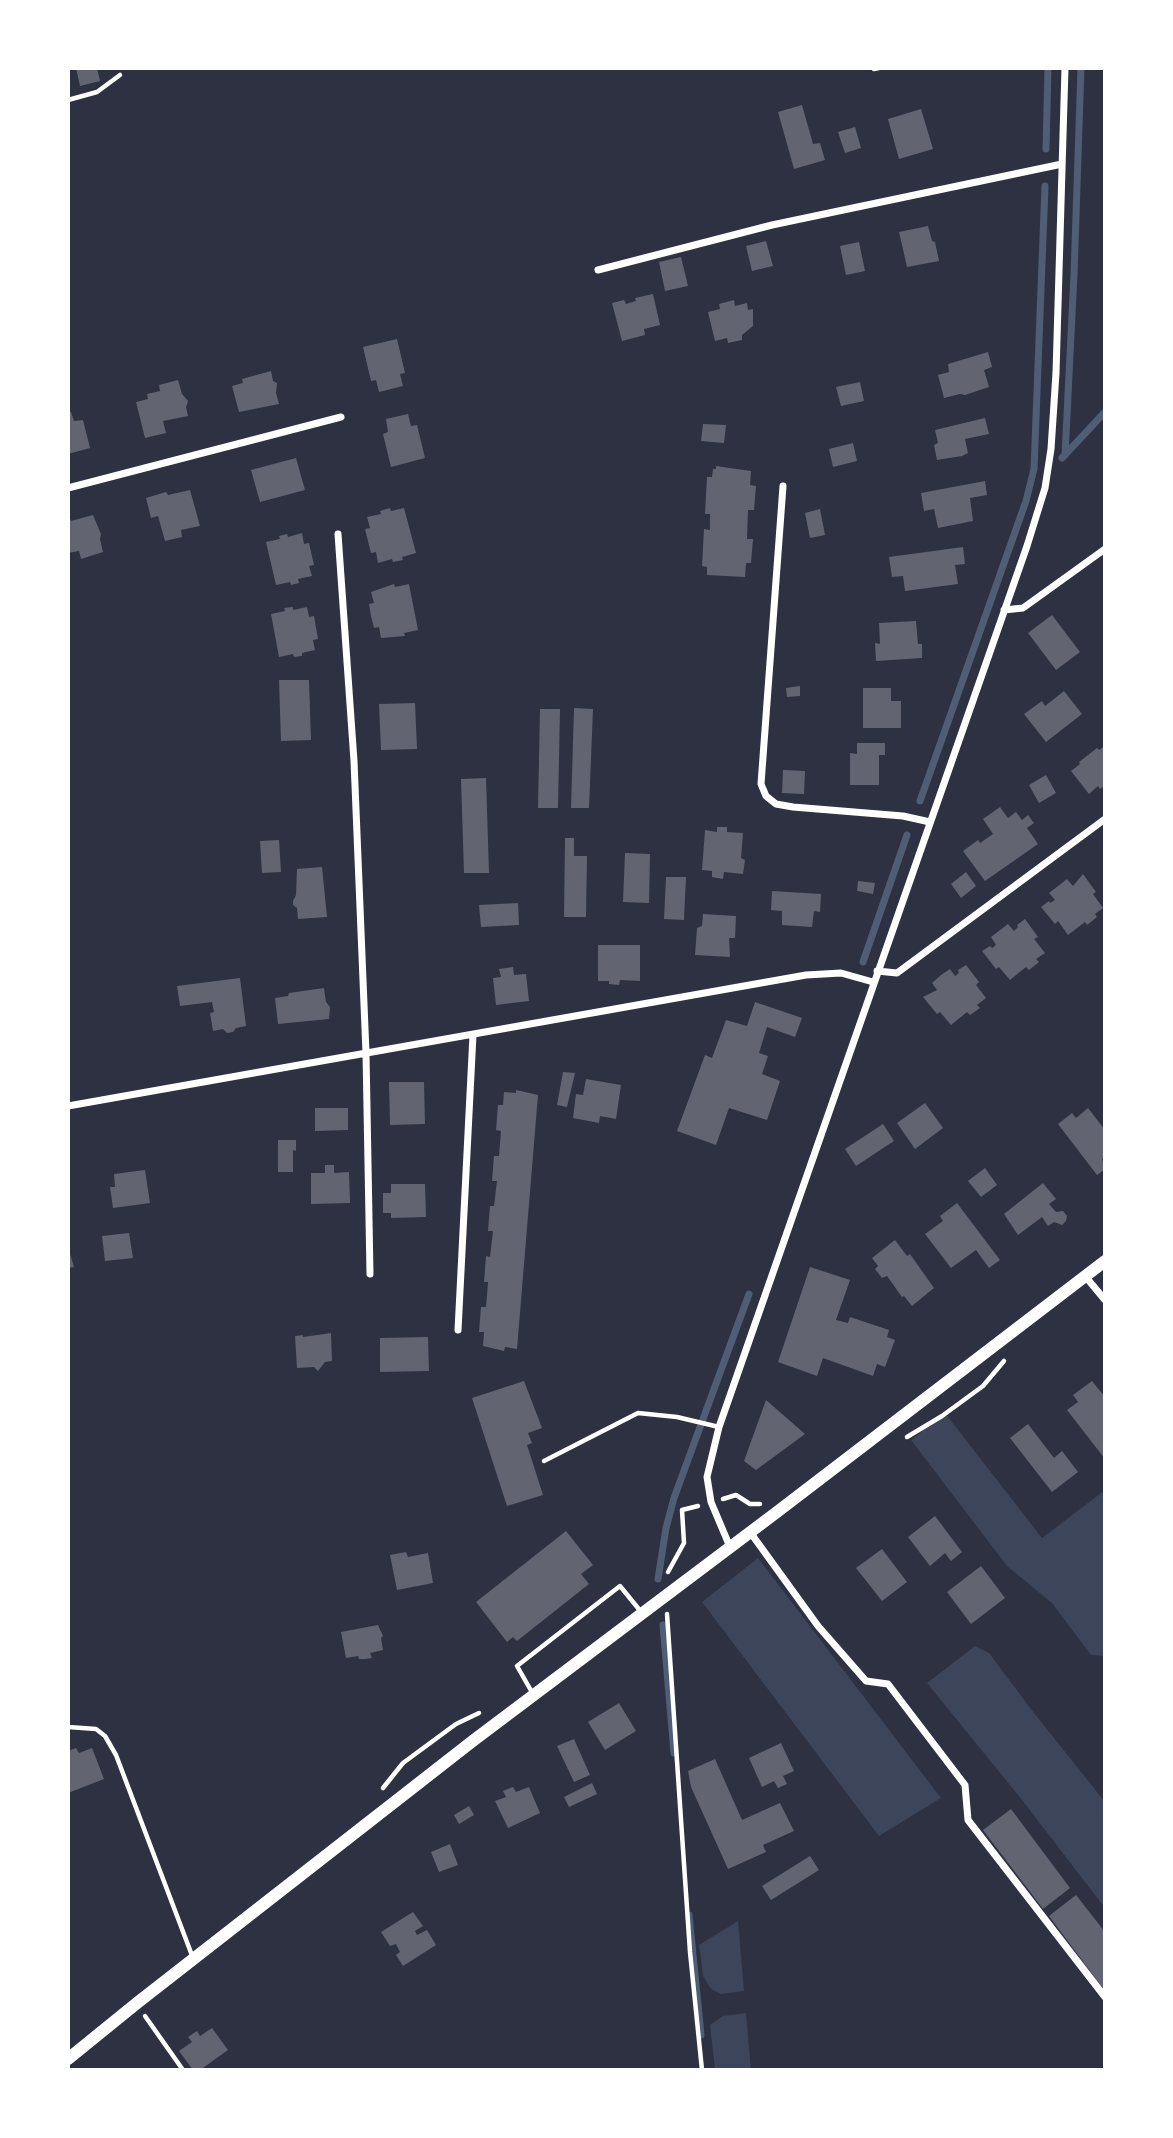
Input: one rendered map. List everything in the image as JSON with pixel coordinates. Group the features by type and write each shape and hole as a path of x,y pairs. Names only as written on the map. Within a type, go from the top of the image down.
{"street":[{"path":"730,1547 711,1503 707,1477 719,1427 1045,488 1051,449 1056,373 1065,68"},
{"path":"598,270 772,225 1062,163"},
{"path":"68,488 341,417"},
{"path":"783,485 761,784 766,796 776,804 793,807 904,816 930,822"},
{"path":"338,534 354,761 366,1053 370,1274"},
{"path":"1004,610 1023,608 1105,549"},
{"path":"877,971 897,973 1105,819"},
{"path":"68,1106 806,975 841,973 873,982"},
{"path":"458,1330 473,1035"},
{"path":"68,2060 136,2003 533,1695 1105,1261"},
{"path":"1085,1276 1105,1300"},
{"path":"750,1532 818,1626 866,1681 888,1684 965,1785 968,1820 1105,1997"}],"lane":[{"path":"68,100 97,93 120,75"},
{"path":"544,1461 638,1412 677,1417 719,1427"},
{"path":"533,1695 517,1666 620,1586 642,1613"},
{"path":"68,1727 96,1729 105,1735 116,1755 194,1959"}],"path":[{"path":"667,1612 690,1952 702,2070"},
{"path":"375,1797 403,1763 463,1720"},
{"path":"136,2003 183,2070"}],"shaded area":[{"path":"945,1413 1042,1538 1105,1490 1105,1656 1091,1655 1052,1603 1007,1566 911,1440"},
{"path":"758,1558 941,1798 879,1836 702,1602"},
{"path":"975,1646 989,1653 1105,1802 1105,1908 927,1683"},
{"path":"738,1921 744,1991 721,1994 711,1989 703,1976 699,1945"},
{"path":"746,2013 751,2070 715,2070 710,2025 723,2016"}],"building":[{"path":"76,68 97,68 100,81 80,86"},
{"path":"802,105 813,144 820,143 825,160 794,169 778,112"},
{"path":"921,109 933,149 899,159 888,119"},
{"path":"855,127 861,148 845,153 838,132"},
{"path":"928,226 939,261 907,267 899,232"},
{"path":"766,241 773,266 752,271 746,246"},
{"path":"859,242 865,271 846,275 840,246"},
{"path":"681,257 688,286 665,291 659,262"},
{"path":"653,294 660,325 644,329 645,335 622,341 612,303 624,300 626,304 636,301 635,298"},
{"path":"734,300 735,306 747,303 748,310 753,309 753,326 742,335 742,340 728,343 727,338 715,341 708,312 720,309 719,304"},
{"path":"397,339 405,373 400,374 403,386 379,392 376,380 371,381 363,347"},
{"path":"988,352 992,367 984,370 989,387 944,398 938,375 949,372 948,364"},
{"path":"271,371 273,381 277,383 279,404 239,412 232,386 243,383 242,379"},
{"path":"178,380 182,394 188,401 188,416 163,421 166,433 145,438 136,402 148,399 147,394 160,391 159,385"},
{"path":"860,382 864,401 841,406 836,387"},
{"path":"68,412 71,412 74,421 83,420 90,448 68,454"},
{"path":"408,414 411,426 417,425 425,458 391,467 383,434 388,432 386,419"},
{"path":"985,418 989,434 965,439 968,453 937,460 934,445 938,443 935,430"},
{"path":"703,424 726,425 724,443 701,441"},
{"path":"853,443 857,461 833,467 829,449"},
{"path":"296,458 305,490 260,502 251,470"},
{"path":"716,466 751,471 750,485 756,486 754,510 748,510 747,539 753,539 751,563 746,563 745,577 707,575 707,567 702,566 704,529 710,530 710,514 705,514 707,477 712,477"},
{"path":"985,481 987,495 970,498 973,521 938,528 934,509 924,511 921,493"},
{"path":"190,490 200,526 181,530 182,537 165,541 158,516 151,518 146,498 166,492 168,495"},
{"path":"390,508 391,511 404,508 416,553 402,557 403,560 393,562 392,559 378,563 376,552 371,553 365,529 370,528 367,517 381,514 380,511"},
{"path":"820,509 825,535 810,538 805,513"},
{"path":"68,513 71,521 93,515 101,534 103,552 81,559 79,551 68,553"},
{"path":"302,533 304,544 309,543 314,565 309,566 312,576 298,579 299,583 291,585 290,582 276,585 266,542 280,539 279,536 287,534 288,537"},
{"path":"963,547 965,564 955,565 958,584 905,591 903,576 892,577 889,557"},
{"path":"394,584 395,587 409,584 418,630 404,633 405,636 381,638 379,627 374,628 371,616 369,604 374,603 371,592"},
{"path":"293,607 293,610 307,607 309,617 314,616 318,639 313,640 315,650 302,653 302,656 294,657 293,654 279,657 271,614"},
{"path":"1052,615 1080,652 1056,670 1028,633"},
{"path":"916,621 918,644 922,644 922,658 876,661 875,643 880,644 879,623"},
{"path":"279,680 309,680 311,740 281,741"},
{"path":"800,686 800,696 787,697 786,688"},
{"path":"863,688 891,688 891,701 901,701 901,728 863,728"},
{"path":"1064,691 1082,714 1046,742 1024,714 1042,701 1045,706"},
{"path":"415,703 417,749 381,750 379,704"},
{"path":"574,708 593,709 589,808 571,808"},
{"path":"540,709 560,709 558,808 538,808"},
{"path":"857,743 885,743 885,755 879,755 879,785 850,785 850,753 857,754"},
{"path":"1105,746 1105,785 1100,789 1098,786 1089,794 1071,771 1097,748 1099,750"},
{"path":"783,770 805,771 804,794 782,793"},
{"path":"1046,775 1056,793 1039,803 1029,785"},
{"path":"486,778 489,873 464,873 461,779"},
{"path":"1000,807 1008,818 1016,812 1022,820 1028,815 1034,823 1027,828 1038,844 985,881 963,851 978,840 980,843 993,834 983,819"},
{"path":"717,827 727,827 727,832 743,833 743,874 724,872 723,879 712,877 712,871 702,870 705,830 717,832"},
{"path":"565,838 574,838 574,856 587,856 586,917 564,917"},
{"path":"279,840 281,872 262,873 260,841"},
{"path":"625,853 650,854 649,903 623,902"},
{"path":"322,867 327,917 298,919 297,908 293,905 297,869"},
{"path":"966,872 976,886 961,898 951,884"},
{"path":"1083,874 1103,908 1087,925 1085,922 1068,935 1058,921 1055,924 1041,907 1055,900 1049,893 1067,879 1073,886"},
{"path":"666,877 686,877 684,920 664,919"},
{"path":"858,881 875,883 873,894 857,891"},
{"path":"772,891 821,894 820,912 814,911 812,927 782,925 782,911 771,910"},
{"path":"518,903 519,925 481,927 479,905"},
{"path":"703,914 736,916 735,938 729,938 730,957 695,955 697,928 702,926"},
{"path":"1025,919 1038,937 1034,939 1045,953 1036,959 1039,962 1029,970 1026,967 1010,980 999,967 996,969 982,951 996,945 991,937 1008,924 1014,931"},
{"path":"598,945 640,945 640,981 620,980 619,985 598,981"},
{"path":"966,965 979,982 976,985 986,998 977,1005 980,1008 970,1015 967,1012 951,1025 940,1012 937,1014 923,997 937,990 932,983 941,975 950,969 955,976 959,973 958,970"},
{"path":"513,967 514,975 526,974 529,1001 496,1005 493,978 501,977 499,969"},
{"path":"240,978 246,1026 227,1033 223,1029 213,1031 210,1013 214,1012 212,1002 180,1006 177,986"},
{"path":"324,988 326,1002 330,1007 329,1019 278,1024 275,998"},
{"path":"755,1002 802,1018 795,1037 767,1027 759,1053 768,1056 762,1074 780,1081 767,1120 729,1108 716,1145 677,1131 705,1055 712,1058 726,1020 747,1026"},
{"path":"563,1072 575,1073 567,1107 557,1105"},
{"path":"586,1079 621,1085 616,1119 600,1116 599,1123 573,1118 576,1094 583,1095"},
{"path":"389,1082 424,1082 425,1124 390,1125"},
{"path":"516,1090 538,1095 517,1349 505,1347 504,1351 483,1346 484,1332 479,1332 481,1307 486,1307 486,1256 490,1257 493,1231 488,1231 490,1206 494,1206 497,1181 492,1181 494,1156 499,1156 501,1131 496,1130 498,1105 503,1105 504,1092 516,1093"},
{"path":"925,1103 943,1128 915,1149 897,1123"},
{"path":"315,1108 348,1108 348,1130 315,1131"},
{"path":"1088,1108 1105,1130 1105,1157 1102,1159 1105,1169 1097,1175 1058,1124 1072,1113 1076,1118"},
{"path":"883,1124 894,1141 856,1166 845,1149"},
{"path":"278,1140 296,1140 293,1172 278,1172"},
{"path":"325,1165 334,1165 334,1173 349,1172 350,1203 311,1204 311,1173 325,1173"},
{"path":"985,1168 997,1185 981,1197 968,1181"},
{"path":"145,1170 150,1203 113,1208 110,1187 115,1187 114,1174"},
{"path":"1043,1183 1056,1199 1049,1204 1056,1212 1063,1211 1067,1216 1066,1221 1062,1225 1054,1222 1048,1226 1042,1217 1018,1235 1004,1214"},
{"path":"391,1184 425,1184 426,1217 391,1218 391,1213 383,1213 383,1193 391,1193"},
{"path":"957,1203 1000,1260 989,1268 976,1250 951,1268 925,1234 943,1221 940,1216"},
{"path":"129,1233 133,1258 105,1261 102,1236"},
{"path":"895,1240 907,1256 910,1254 934,1288 912,1306 887,1276 882,1278 875,1269 878,1266 872,1258"},
{"path":"68,1247 74,1267 68,1268"},
{"path":"810,1267 850,1280 836,1320 848,1323 850,1317 889,1330 887,1337 895,1340 885,1367 877,1364 873,1376 823,1358 817,1376 778,1362"},
{"path":"331,1333 332,1361 325,1362 318,1371 314,1367 297,1368 295,1336"},
{"path":"428,1337 429,1371 380,1372 380,1338"},
{"path":"524,1381 542,1428 528,1433 532,1443 527,1445 543,1495 507,1506 472,1398"},
{"path":"1092,1381 1105,1397 1105,1459 1067,1410 1078,1402 1073,1395"},
{"path":"766,1400 805,1434 756,1470 744,1461"},
{"path":"1028,1424 1054,1458 1062,1451 1078,1472 1052,1492 1010,1438"},
{"path":"935,1516 962,1552 951,1561 945,1553 930,1566 908,1537"},
{"path":"566,1531 593,1565 581,1574 589,1584 517,1641 513,1637 507,1642 476,1602"},
{"path":"882,1549 907,1582 882,1601 856,1568"},
{"path":"406,1552 408,1557 428,1553 433,1583 397,1590 390,1555"},
{"path":"981,1566 1005,1598 971,1624 947,1592"},
{"path":"378,1625 383,1636 383,1650 370,1653 372,1658 346,1658 341,1632"},
{"path":"619,1703 636,1731 605,1750 588,1722"},
{"path":"574,1739 590,1775 574,1782 557,1746"},
{"path":"781,1743 794,1771 783,1776 787,1784 778,1788 774,1781 762,1787 749,1758"},
{"path":"76,1748 79,1753 92,1748 104,1779 68,1793 68,1751"},
{"path":"715,1759 742,1820 780,1803 794,1831 763,1845 766,1852 728,1869 691,1787 688,1771"},
{"path":"592,1783 597,1794 569,1807 564,1797"},
{"path":"513,1787 516,1792 529,1787 540,1813 508,1828 495,1801 506,1797 503,1791"},
{"path":"469,1806 474,1815 459,1824 454,1815"},
{"path":"1011,1809 1070,1888 1043,1909 983,1830"},
{"path":"450,1844 458,1865 439,1872 431,1852"},
{"path":"810,1856 819,1870 771,1900 762,1886"},
{"path":"1076,1895 1105,1932 1105,1991 1049,1916"},
{"path":"413,1912 423,1926 415,1931 417,1935 427,1930 436,1945 403,1966 396,1955 400,1952 396,1944 390,1946 381,1932"},
{"path":"212,2028 228,2050 200,2070 193,2070 179,2051 192,2042 188,2037 197,2031 200,2036"}],"waterway":[{"path":"1046,149 1048,68"},
{"path":"1065,455 1081,68"},
{"path":"920,801 1026,501 1034,469 1045,186"},
{"path":"1062,458 1105,412"},
{"path":"863,962 907,835"},
{"path":"658,1579 674,1498 749,1294"},
{"path":"663,1625 674,1753"},
{"path":"689,1915 701,2035"}]}
